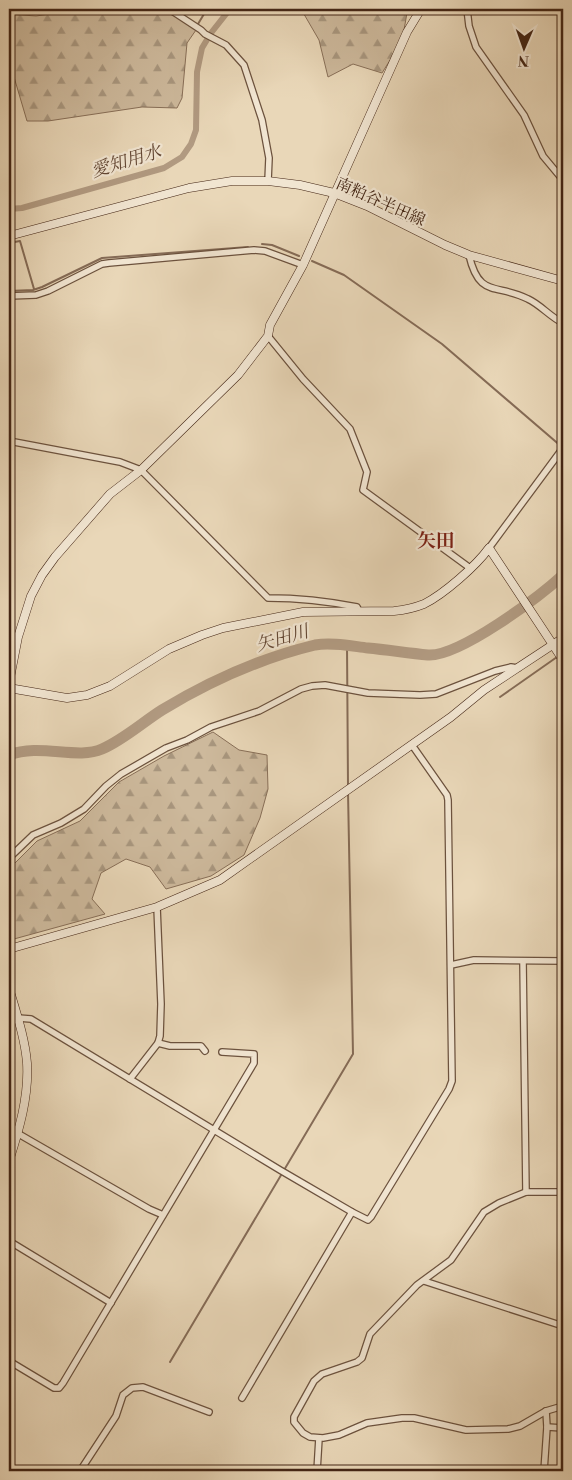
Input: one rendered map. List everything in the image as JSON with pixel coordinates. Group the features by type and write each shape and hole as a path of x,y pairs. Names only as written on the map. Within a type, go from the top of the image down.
{"street":[{"path":"169,9 195,25 205,34 226,45 240,60 248,74 262,120 269,158 268,181"},
{"path":"9,683 21,629 31,596 42,575 55,557 110,494 141,470 238,375 268,336 270,325 303,265 406,32 421,9"},
{"path":"466,9 476,47 524,115 543,156 563,180"},
{"name":"南粕谷半田線","path":"9,236 189,188 232,181 268,181 300,185 334,194 366,206 469,255 563,281"},
{"path":"9,296 36,296 102,264 109,263 254,250 274,254 303,265"},
{"path":"469,255 472,270 485,286 494,290 518,294 531,300 552,317 563,322"},
{"path":"268,336 303,379 350,429 367,472 363,490 470,568"},
{"path":"9,441 120,462 141,470 268,598 323,600 357,607 359,611"},
{"path":"9,688 67,698 87,695 110,686 155,656 202,635 283,615 321,610 394,611 423,604 441,593 470,568 489,548 562,449"},
{"path":"489,548 563,660"},
{"path":"9,949 157,907 220,880 412,746 484,690 563,638"},
{"path":"9,858 33,835 61,823 84,809 106,786 121,774 166,748 211,727 259,711 301,689 325,685 368,693 436,694 495,671 511,667 518,668"},
{"path":"18,1018 30,1019 368,1220 449,1089 452,1080 448,800 447,795 412,746"},
{"path":"130,1079 158,1043 160,1036 157,907"},
{"path":"451,965 474,960 563,961"},
{"path":"523,961 526,1192"},
{"path":"9,988 25,1048 27,1076 25,1102 9,1162"},
{"path":"158,1043 170,1046 202,1046 205,1051"},
{"path":"9,1361 54,1388 59,1388 254,1064 254,1054 222,1052"},
{"path":"17,1133 149,1209 163,1215"},
{"path":"563,1192 526,1192 499,1203 484,1212 451,1260 417,1285 370,1334 362,1358 322,1374 314,1381 294,1417 294,1422 303,1433 310,1437 319,1438 339,1435 367,1423 402,1418 414,1418 466,1430 508,1429 520,1426 546,1411 563,1406"},
{"path":"242,1398 352,1212"},
{"path":"9,1241 110,1303"},
{"path":"424,1281 563,1326"},
{"path":"80,1471 116,1416 122,1395 132,1388 143,1387 209,1412"},
{"path":"544,1471 547,1427 546,1411"},
{"path":"547,1427 563,1428"},
{"path":"317,1471 319,1438"}],"green space":[{"path":"58,9 164,9 196,30 187,43 182,98 177,108 142,107 48,121 27,121 14,77 9,72 9,14 36,16 57,13"},
{"path":"301,9 411,9 407,13 402,41 382,73 353,64 328,77 319,40"},
{"path":"213,732 239,750 267,755 268,789 260,818 244,855 211,876 166,889 150,867 126,859 101,873 92,899 105,914 14,939 9,937 9,869 37,841 80,821 119,782 164,756"}],"waterway":[{"path":"198,24 207,9"},
{"name":"愛知用水","path":"9,209 22,208 164,168 182,157 191,144 196,130 197,72 202,48 230,9"},
{"path":"9,243 20,241 34,289"},
{"path":"262,244 272,245 299,256"},
{"path":"9,291 33,290 42,287 102,258 248,247"},
{"path":"312,261 344,275 442,344 562,447"},
{"name":"矢田川","path":"9,755 33,751 81,753 102,749 125,736 162,710 217,680 275,657 315,645 342,645 428,655 442,653 459,646 498,624 518,611 563,575"},
{"path":"347,645 348,785"},
{"path":"500,697 557,657"},
{"path":"170,1362 353,1054 348,792"}],"district":[{"name":"矢田","path":"436,540"}]}
